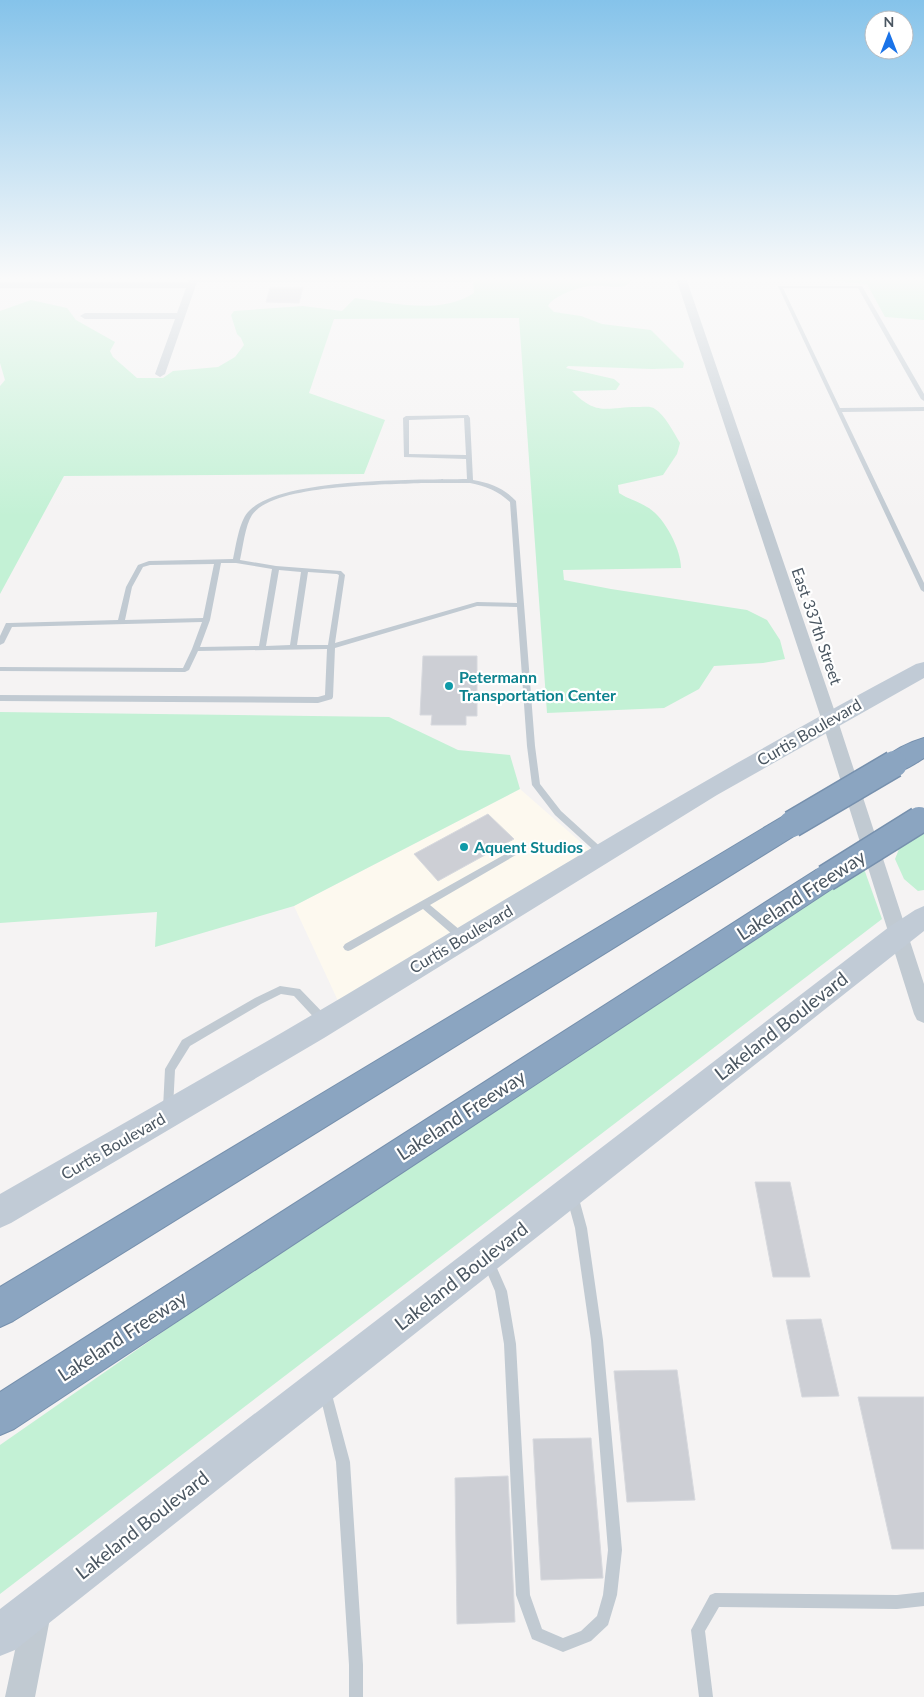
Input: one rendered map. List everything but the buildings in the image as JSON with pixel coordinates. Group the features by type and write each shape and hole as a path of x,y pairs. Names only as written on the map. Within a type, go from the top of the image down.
{"highway":[{"path":"0,1308 792,824 924,746"},
{"name":"Lakeland Freeway","path":"0,1415 826,878 922,819"}],"street":[{"path":"160,374 166,357"},
{"name":"East 337th Street","path":"708,357 829,718 911,926 924,1014"},
{"name":"Curtis Boulevard","path":"0,1212 325,1022 602,853 829,718 924,668"},
{"name":"Lakeland Boulevard","path":"0,1635 911,926"},
{"path":"20,1697 39,1606"}],"lane":[{"path":"814,357 924,590"},
{"path":"900,357 924,399"},
{"path":"839,410 924,409"},
{"path":"468,457 406,456 406,418 466,416 470,481"},
{"path":"236,561 250,512 267,500 328,486 470,481 489,484 502,490 514,501 531,746 536,785 558,813 602,853"},
{"path":"0,669 185,670 196,648 206,620 218,561"},
{"path":"0,698 318,700 329,697 331,647 342,575 339,572 276,568 236,561 149,563 140,566 129,587 120,622"},
{"path":"262,648 276,568"},
{"path":"293,648 305,570"},
{"path":"196,648 331,647 476,604 521,605"},
{"path":"0,643 9,625 206,620"},
{"path":"348,946 518,850"},
{"path":"423,904 463,938"},
{"path":"167,1114 170,1069 186,1043 258,1001 280,990 297,992 325,1022"},
{"path":"486,1256 501,1291 510,1344 523,1595 537,1634 563,1645 586,1636 603,1620 610,1595 614,1550 597,1340 581,1228 571,1190"},
{"path":"323,1383 343,1462 356,1665 356,1697"},
{"path":"706,1697 698,1630 715,1600 897,1602 924,1599"}],"shaded area":[{"path":"520,789 592,852 339,1003 294,906"}],"green space":[{"path":"0,357 113,357 137,378 163,378 173,371 218,367 235,357 321,357 309,393 385,420 364,474 64,476 0,594 0,386 5,380"},
{"path":"522,357 678,357 684,363 683,368 652,369 568,366 566,368 614,379 620,384 616,390 572,391 589,405 604,409 653,408 666,420 680,443 677,454 663,475 618,485 619,493 653,511 665,525 675,543 681,568 563,570 564,580 747,610 767,620 780,640 785,659 763,663 714,666 699,689 664,708 547,713"},
{"path":"0,712 389,717 458,750 510,755 520,789 294,906 155,947 157,912 0,923"},
{"path":"924,830 924,890 918,891 904,879 895,859 901,844"},
{"path":"863,866 882,919 0,1594 0,1445 299,1237"}],"place":[{"name":"Petermann Transportation Center","path":"449,686"},
{"name":"Aquent Studios","path":"464,847"}]}
